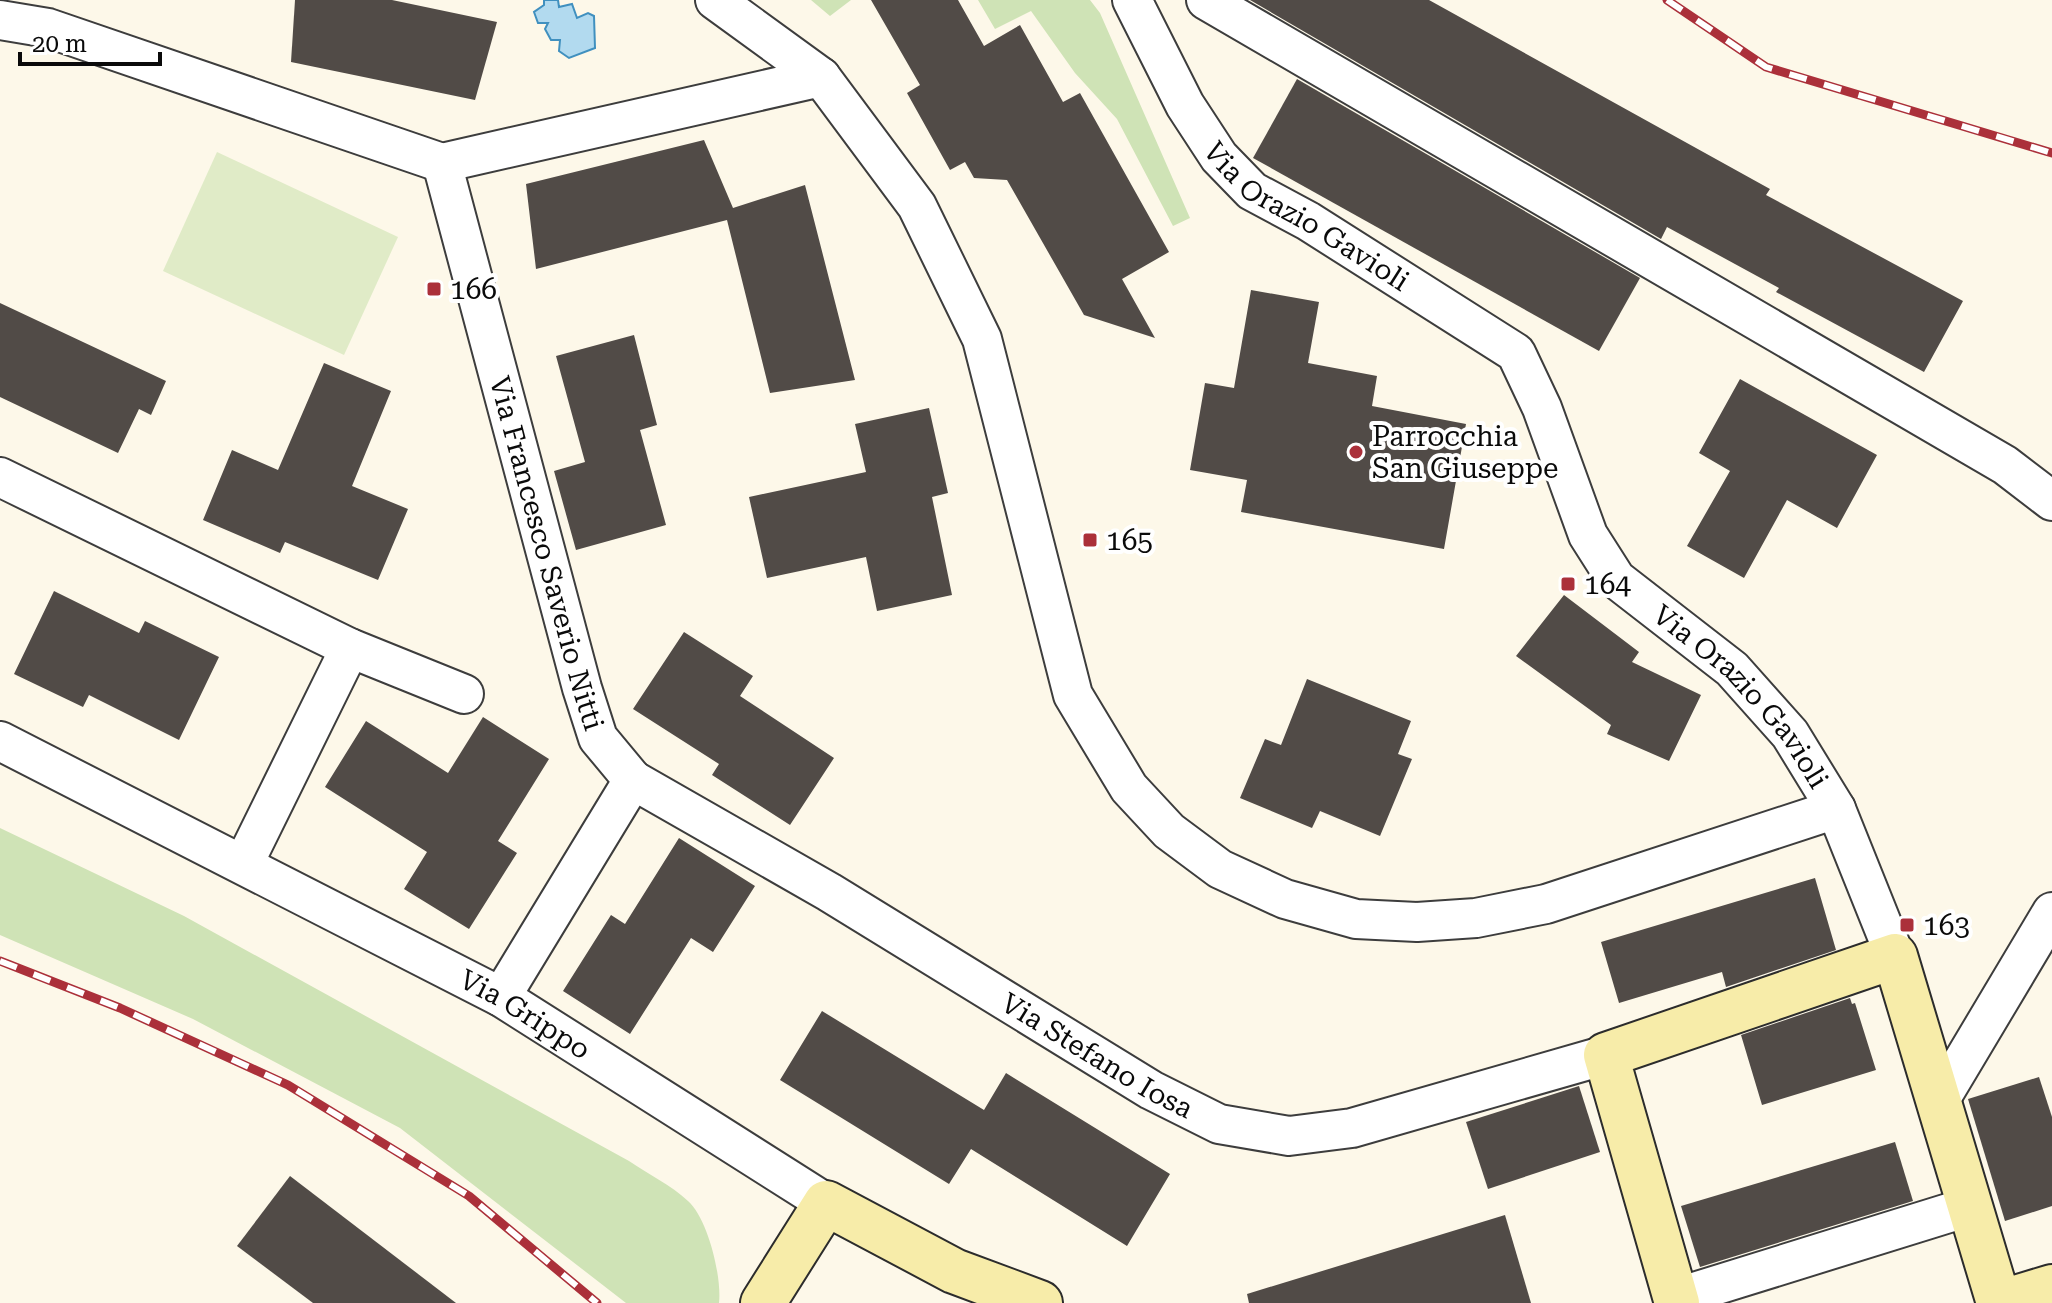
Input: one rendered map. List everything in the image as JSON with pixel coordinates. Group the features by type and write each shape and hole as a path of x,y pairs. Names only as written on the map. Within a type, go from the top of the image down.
{"street":[{"path":"715,0 821,77 917,206 982,339 1073,695 1129,788 1169,831 1220,869 1285,899 1356,919 1417,922 1476,918 1546,904 1836,809"},
{"name":"Via Orazio Gavioli","path":"1132,0 1185,105 1219,157 1252,191 1308,221 1516,353 1542,408 1588,535 1616,579 1732,669 1790,734 1836,809 1895,956 1999,1303"},
{"path":"1206,0 2005,465 2052,501"},
{"path":"0,20 48,28 442,163 821,77"},
{"name":"Via Francesco Saverio Nitti","path":"442,163 582,688 598,738 633,780"},
{"path":"0,477 350,648 464,694"},
{"path":"244,863 350,648"},
{"name":"Via Grippo","path":"0,741 501,997 826,1203 954,1271 1040,1303"},
{"path":"501,997 633,780"},
{"name":"Via Stefano Iosa","path":"633,780 829,892 1151,1090 1219,1124 1289,1136 1352,1128 1606,1055"},
{"path":"1938,1103 2052,912"},
{"path":"1895,956 1606,1055 1676,1300 1968,1207"},
{"path":"763,1303 826,1203"},
{"path":"1999,1303 2052,1287"}],"green space":[{"path":"811,0 851,0 830,16"},
{"path":"978,0 1090,0 1100,13 1190,218 1173,226 1117,119 1075,73 1031,11 995,29"},
{"path":"217,152 398,237 344,355 163,271"},
{"path":"0,828 184,916 629,1161 667,1185 688,1201 702,1221 716,1264 719,1303 626,1303 400,1128 193,1019 0,935"}],"water":[{"path":"544,0 558,0 559,7 572,4 577,18 588,13 594,16 595,48 569,58 559,51 560,40 551,40 545,29 548,23 538,23 534,12 544,5"}],"building":[{"path":"295,0 392,0 497,22 475,100 291,62"},
{"path":"871,0 958,0 984,46 1020,25 1063,102 1080,93 1169,252 1122,279 1155,338 1084,315 1007,180 974,178 965,162 950,170 907,93 920,85"},
{"path":"1250,0 1429,0 1770,189 1766,195 1963,301 1924,372 1776,292 1779,288 1667,227 1661,239"},
{"path":"1297,79 1640,278 1599,351 1253,158"},
{"path":"704,140 733,208 805,185 855,380 770,393 727,220 536,269 526,184"},
{"name":"Parrocchia San Giuseppe","path":"1251,290 1319,302 1308,363 1377,376 1372,406 1466,424 1444,549 1241,512 1247,480 1190,470 1205,383 1234,388"},
{"path":"0,303 166,381 151,415 139,409 118,453 0,397"},
{"path":"634,335 657,425 640,430 666,525 576,550 554,471 585,462 556,356"},
{"path":"324,363 391,391 352,486 408,509 378,580 285,542 280,553 203,520 232,450 278,470"},
{"path":"1740,379 1877,455 1837,528 1787,500 1744,578 1687,546 1730,471 1699,453"},
{"path":"929,408 948,493 932,497 952,595 877,611 866,557 767,578 749,497 866,472 855,424"},
{"path":"54,591 139,633 145,621 219,657 179,740 89,695 83,707 14,674"},
{"path":"1564,595 1639,652 1632,662 1701,695 1669,761 1607,734 1611,725 1516,656"},
{"path":"684,632 753,676 740,696 834,758 790,825 712,775 719,764 633,709"},
{"path":"1307,679 1411,721 1398,754 1412,759 1380,836 1320,811 1312,828 1240,798 1265,739 1281,745"},
{"path":"483,717 549,759 498,841 517,853 469,929 404,889 427,852 325,787 366,721 448,773"},
{"path":"679,838 755,886 713,952 691,938 630,1034 563,991 611,915 625,924"},
{"path":"1815,878 1836,950 1726,987 1722,972 1619,1003 1601,942"},
{"path":"1850,998 1852,1004 1855,1003 1876,1070 1762,1105 1741,1035"},
{"path":"822,1011 984,1110 1006,1073 1170,1174 1127,1246 971,1149 949,1184 780,1080"},
{"path":"2039,1077 2052,1117 2052,1206 2005,1221 1968,1099"},
{"path":"1579,1086 1600,1152 1488,1189 1466,1122"},
{"path":"1895,1142 1913,1201 1700,1267 1681,1206"},
{"path":"290,1176 456,1303 313,1303 237,1246"},
{"path":"1505,1215 1531,1303 1249,1303 1247,1294"}],"railway":[{"path":"1667,0 1766,67 2052,153"},
{"path":"0,961 120,1008 288,1085 469,1196 597,1303"}],"place":[{"name":"166","path":"434,289"},
{"name":"Parrocchia San Giuseppe","path":"1356,452"},
{"name":"165","path":"1090,540"},
{"name":"164","path":"1568,584"},
{"name":"163","path":"1907,925"}]}
